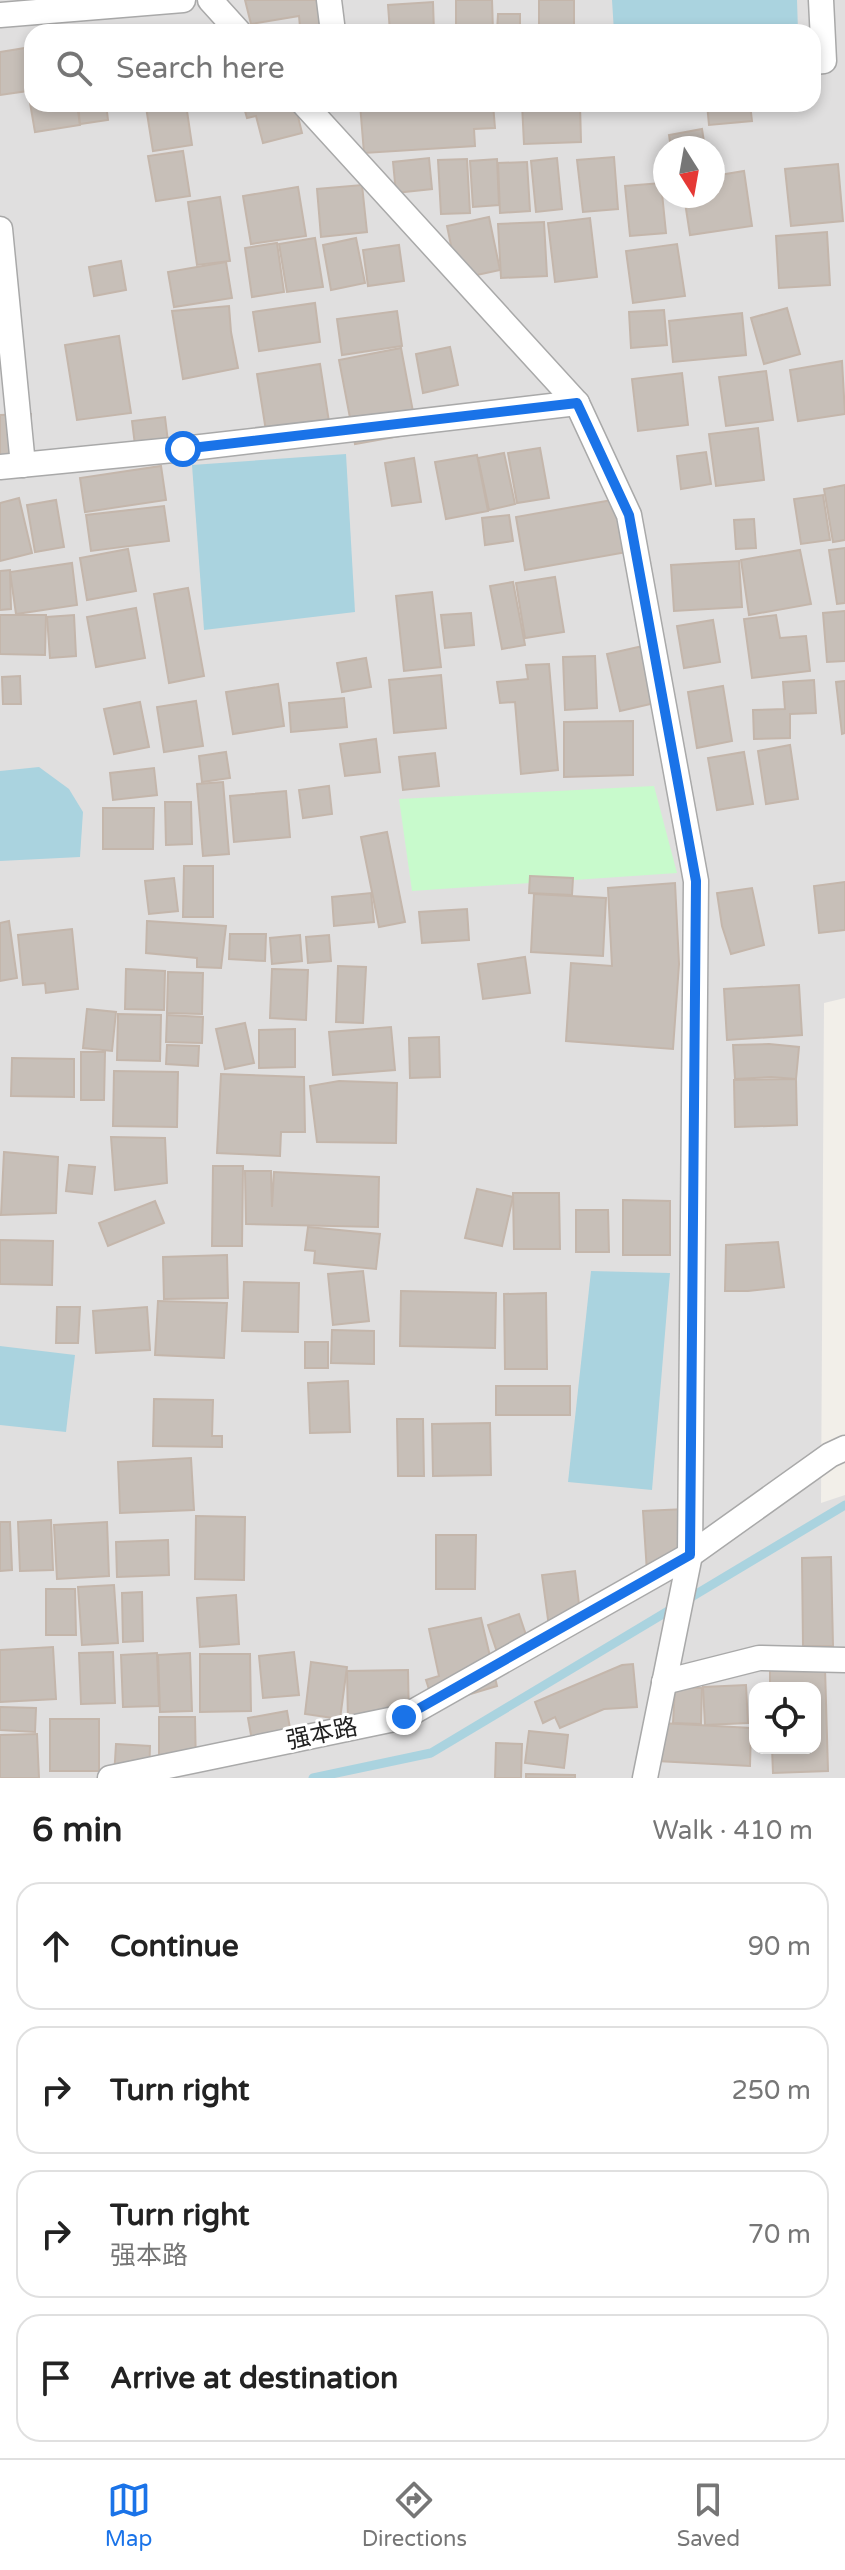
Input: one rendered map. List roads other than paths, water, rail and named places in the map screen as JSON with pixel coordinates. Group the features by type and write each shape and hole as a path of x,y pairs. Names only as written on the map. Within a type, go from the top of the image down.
{"street":[{"path":"0,15 183,0"},
{"path":"210,0 232,24"},
{"path":"329,0 332,24"},
{"path":"821,0 824,61 821,61"},
{"path":"311,112 577,403 629,515 696,881 690,1555 645,1778"},
{"path":"0,229 12,466 577,403"},
{"name":"强本路","path":"110,1778 404,1717 690,1555 830,1455 845,1448"},
{"path":"664,1682 759,1658 845,1660"}],"water":[{"path":"612,0 797,0 798,24 614,24"},
{"path":"346,454 355,612 204,630 192,465"},
{"path":"39,767 69,789 83,812 80,857 0,861 0,771"},
{"path":"591,1271 670,1273 652,1490 568,1482"},
{"path":"0,1346 75,1355 66,1432 0,1425"}],"waterway":[{"path":"313,1778 431,1753 845,1505"}]}
